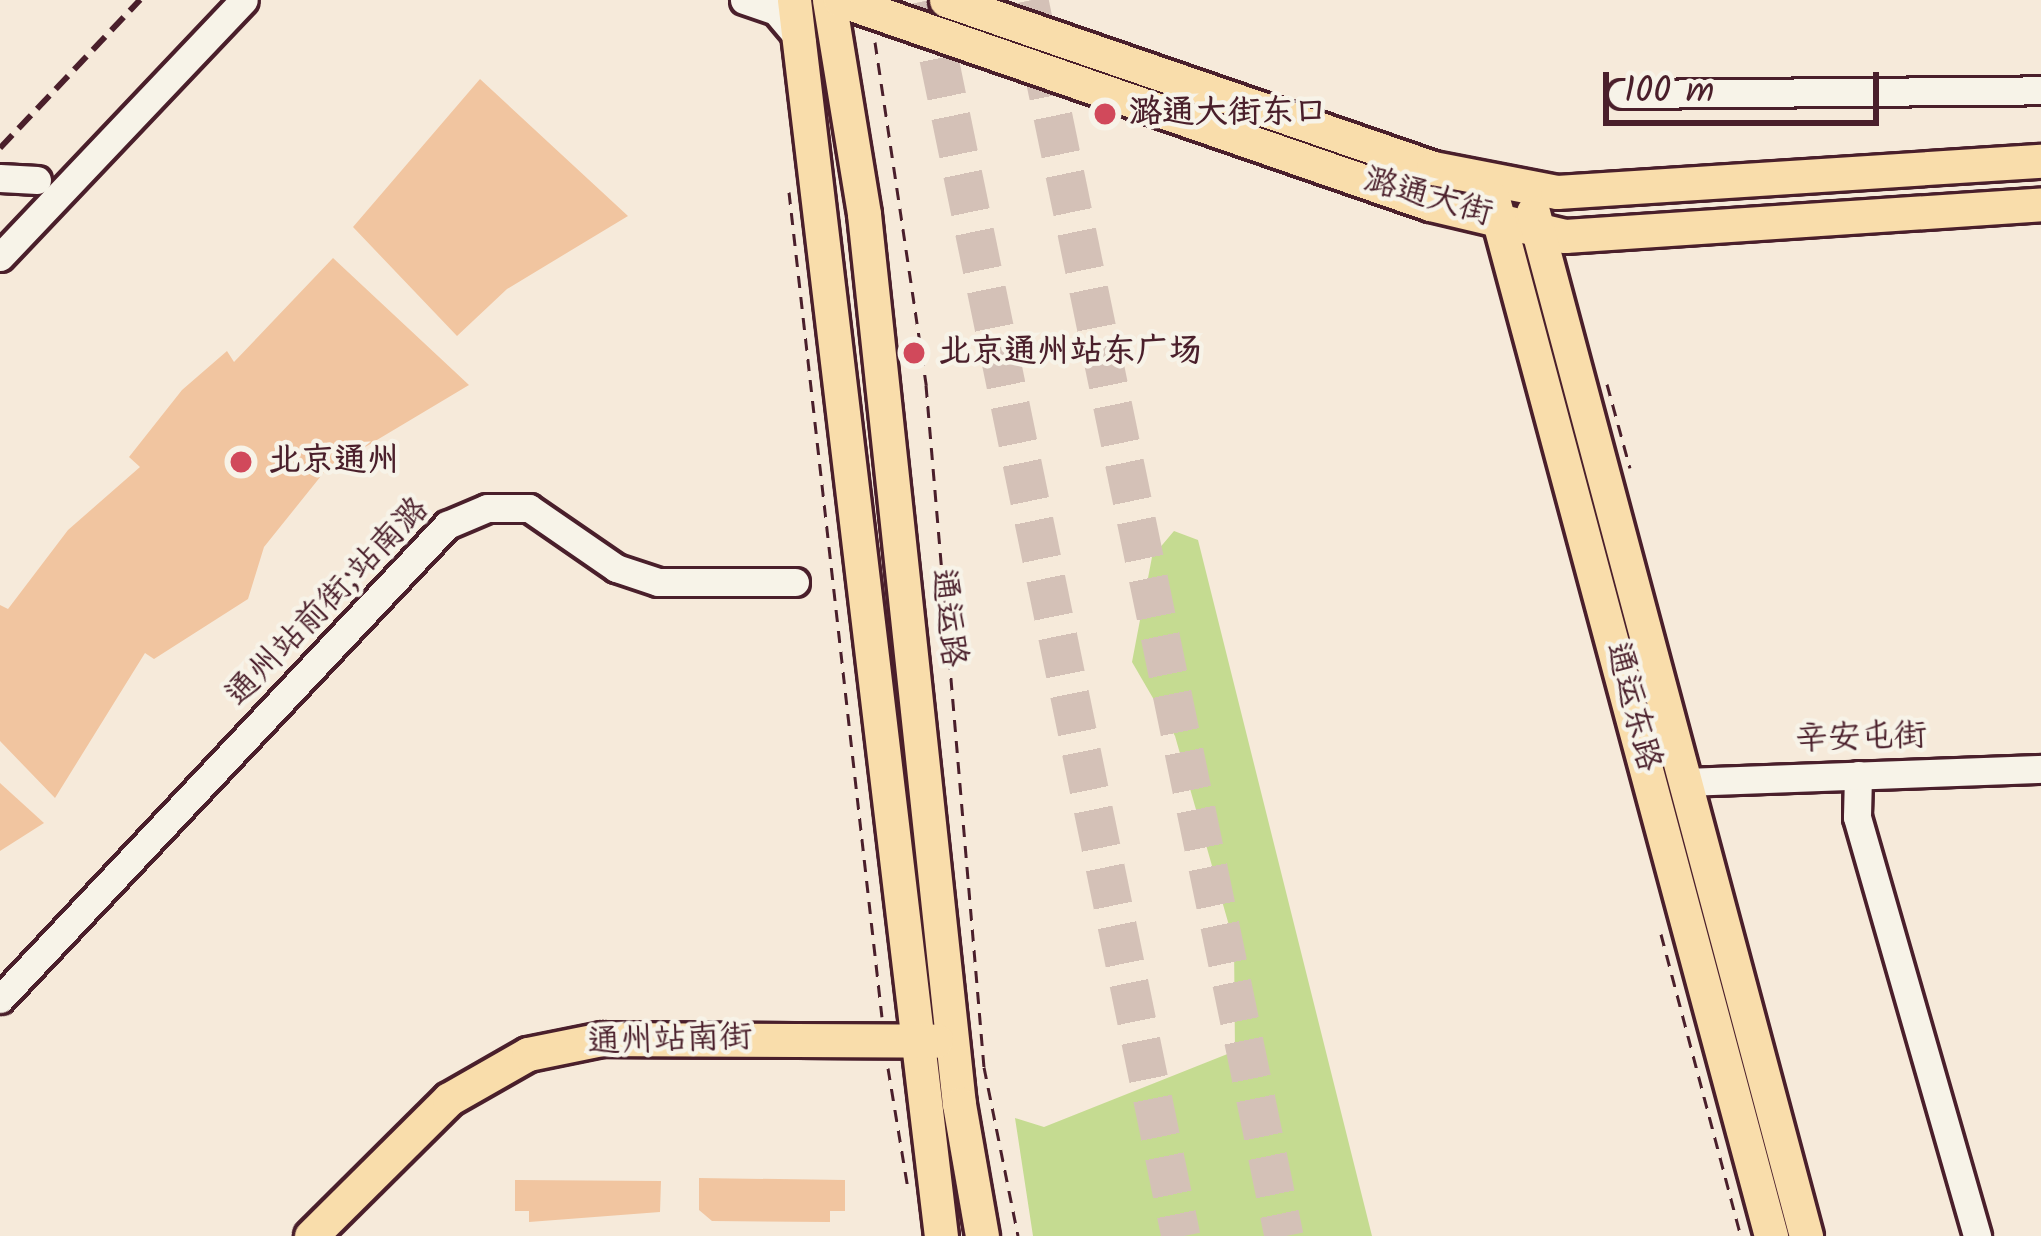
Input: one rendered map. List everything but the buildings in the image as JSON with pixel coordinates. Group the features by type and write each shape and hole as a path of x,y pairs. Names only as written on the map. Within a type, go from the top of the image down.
{"main road":[{"path":"794,0 805,47 901,1049 941,1236"},
{"name":"通运路","path":"829,0 864,214 956,1054 982,1236"},
{"name":"潞通大街","path":"946,0 1257,112 1527,188 2041,161"},
{"name":"潞通大街","path":"855,5 1430,204 1565,236 2041,204"},
{"name":"通运东路","path":"1489,180 1772,1236"},
{"name":"通运东路","path":"1527,188 1806,1236"},
{"name":"通州站南街","path":"311,1236 449,1099 527,1054 602,1039 956,1054"},
{"name":"通州站南街","path":"341,1236 485,1098 544,1071 705,1056 901,1049"}],"street":[{"path":"0,256 244,0"},
{"path":"745,0 776,11 805,47"},
{"path":"1622,94 2041,90"},
{"path":"0,178 37,180"},
{"name":"通州站前街;站南潞","path":"0,999 447,525 487,508 529,508 616,568 658,582 795,582"},
{"name":"辛安屯街","path":"1684,782 2041,769"},
{"path":"1858,776 1857,817 1977,1236"}],"path":[{"name":"通运路","path":"855,5 926,385 987,1087 1018,1236"},
{"path":"789,185 901,1049 912,1213"}],"green space":[{"path":"1174,531 1198,540 1372,1236 1033,1236 1015,1118 1044,1127 1235,1051 1234,943 1175,736 1132,662 1152,557"}],"tunnel":[{"path":"927,0 1181,1236"},
{"path":"1029,0 1284,1236"}],"railway":[{"path":"0,148 140,0"}],"place":[{"name":"潞通大街东口","path":"1105,114"},
{"name":"北京通州站东广场","path":"914,353"},
{"name":"北京通州","path":"241,462"}]}
